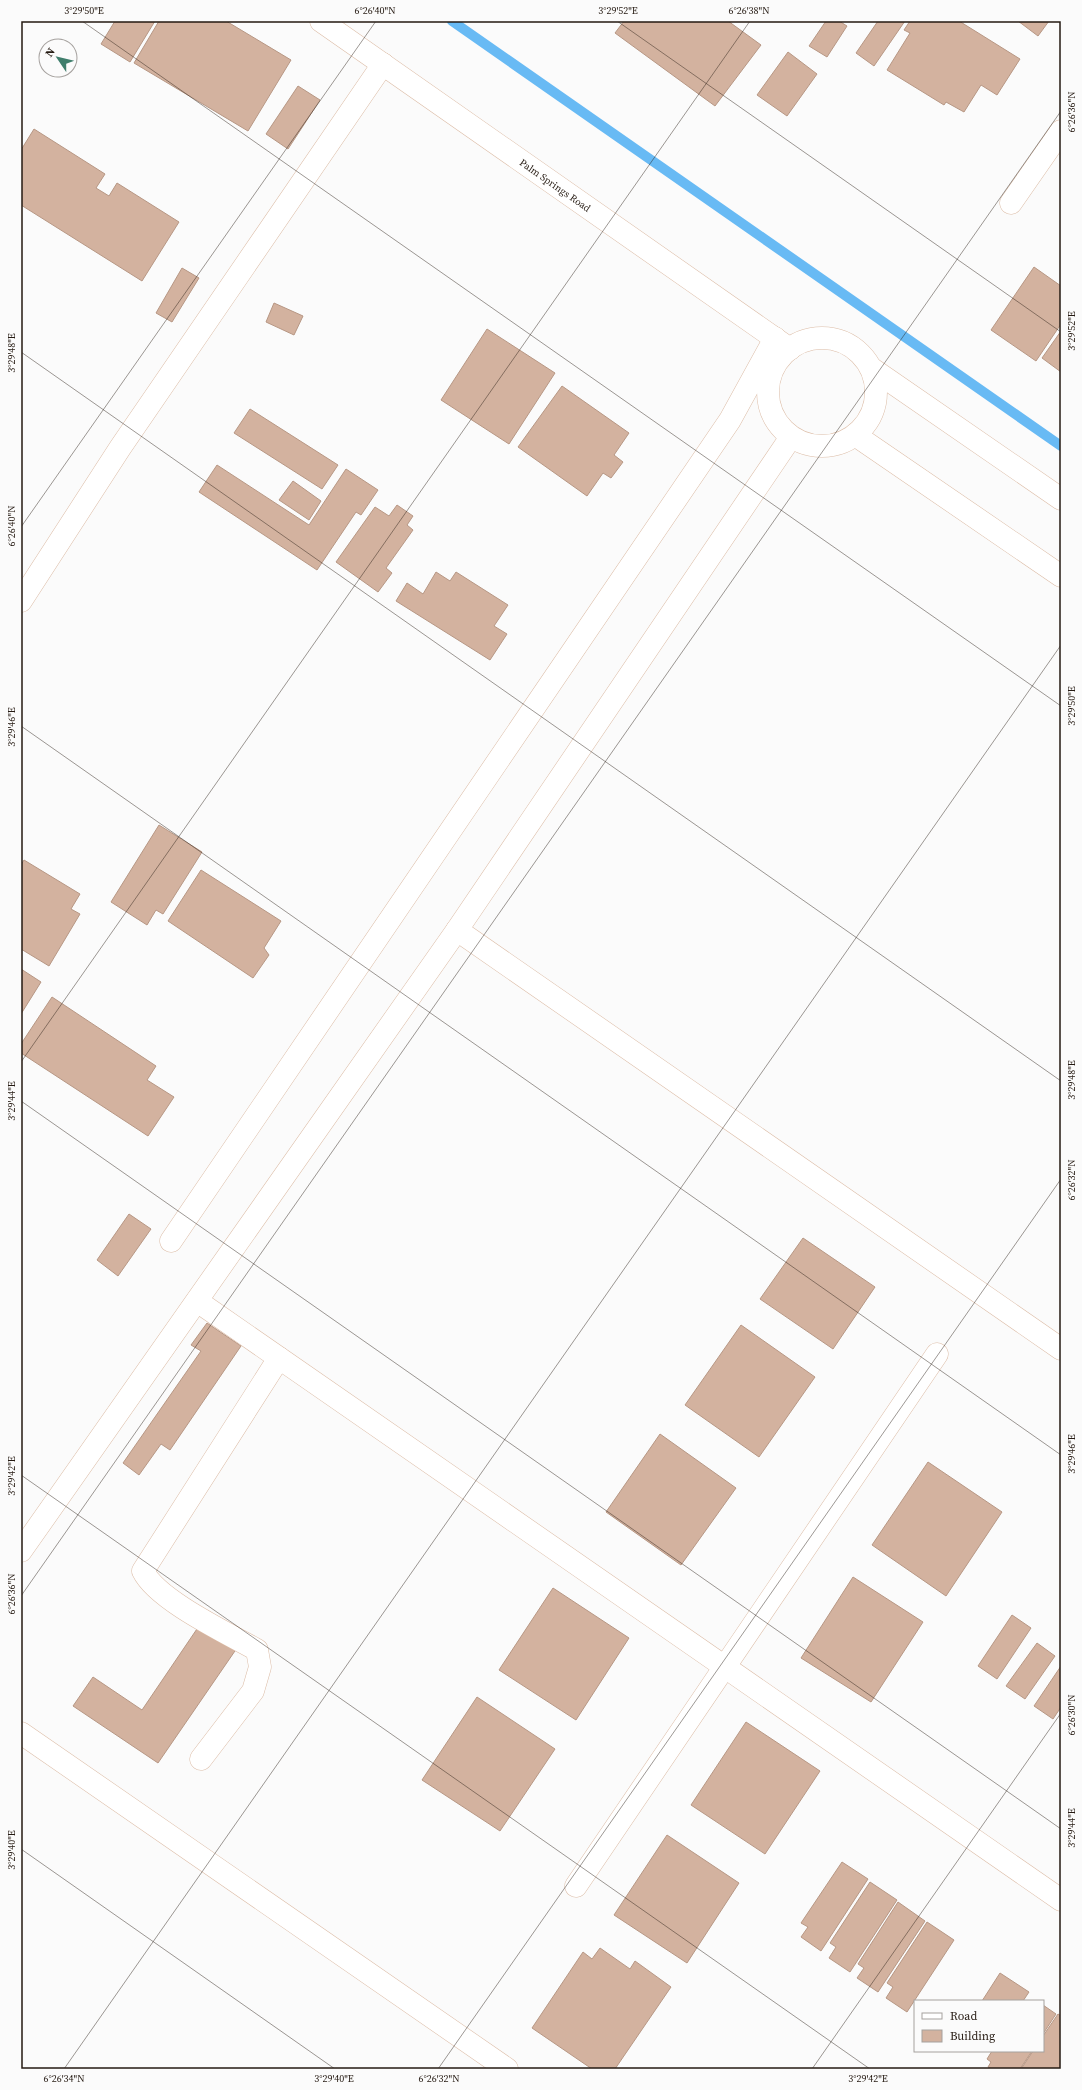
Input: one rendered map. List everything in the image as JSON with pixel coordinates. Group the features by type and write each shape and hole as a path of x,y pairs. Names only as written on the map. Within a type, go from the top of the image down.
{"street":[{"name":"Palm Springs Road","path":"321,21 783,343"},
{"path":"21,602 120,448 383,64"},
{"path":"1011,203 1061,131"},
{"path":"171,1241 783,343 826,338 844,343 860,353 871,368 1061,499"},
{"path":"783,343 770,377 767,394 771,411 778,426 791,438 806,445 824,447 840,444 855,435 867,423 874,405 876,386 871,368"},
{"path":"855,435 1061,576"},
{"path":"21,1551 457,930 791,438"},
{"path":"457,930 1061,1349"},
{"path":"197,1301 1061,1900"},
{"path":"576,1886 937,1354"},
{"path":"201,1759 253,1691 260,1667 257,1650 208,1624 162,1593 148,1580 143,1571 279,1358"},
{"path":"21,1733 508,2069"}],"building":[{"path":"115,21 155,21 130,62 101,44"},
{"path":"159,21 226,21 291,60 248,131 134,63"},
{"path":"624,21 728,21 761,45 715,106 615,33"},
{"path":"826,21 839,21 847,26 827,57 809,46"},
{"path":"878,21 905,21 874,66 856,53"},
{"path":"910,21 959,21 1020,59 997,95 981,85 964,112 946,102 944,105 887,70 910,33 904,30"},
{"path":"1018,21 1049,21 1038,36"},
{"path":"788,52 817,74 787,116 757,95"},
{"path":"298,86 320,100 288,149 266,134"},
{"path":"34,129 105,174 96,188 109,196 117,183 179,222 142,281 21,205 21,150"},
{"path":"1034,267 1061,286 1061,324 1036,361 991,330"},
{"path":"182,268 199,278 172,322 156,313"},
{"path":"274,303 303,316 294,335 266,322"},
{"path":"487,329 555,373 509,444 441,400"},
{"path":"1061,331 1061,372 1042,358"},
{"path":"562,386 629,433 614,455 623,462 611,478 603,473 587,496 518,447"},
{"path":"250,409 338,465 322,489 234,433"},
{"path":"217,465 309,525 346,469 378,490 361,515 356,512 317,570 199,492"},
{"path":"293,481 321,501 309,520 279,500"},
{"path":"397,505 413,516 407,525 413,530 386,568 392,573 378,592 336,562 375,507 389,516"},
{"path":"436,572 450,581 456,572 508,605 494,626 507,634 490,660 396,601 407,583 423,594"},
{"path":"159,825 202,852 163,914 156,910 147,925 111,902"},
{"path":"24,860 80,894 71,909 80,914 49,966 21,949 21,865"},
{"path":"201,870 281,921 264,948 269,955 253,978 168,921"},
{"path":"21,969 41,982 21,1014"},
{"path":"52,997 156,1066 147,1080 174,1097 148,1136 21,1053 21,1044"},
{"path":"129,1214 151,1229 118,1276 97,1260"},
{"path":"803,1238 875,1287 833,1349 760,1299"},
{"path":"207,1323 241,1346 170,1450 161,1444 139,1475 123,1463 201,1351 191,1345"},
{"path":"741,1325 815,1377 759,1457 685,1405"},
{"path":"660,1434 736,1488 681,1565 606,1512"},
{"path":"928,1462 1002,1512 946,1596 872,1545"},
{"path":"853,1577 923,1622 871,1702 801,1658"},
{"path":"553,1588 629,1638 576,1720 499,1670"},
{"path":"1012,1615 1031,1628 997,1679 978,1666"},
{"path":"201,1623 237,1648 158,1763 73,1706 93,1677 142,1710"},
{"path":"1037,1643 1055,1656 1025,1699 1006,1686"},
{"path":"1061,1666 1061,1707 1053,1719 1034,1706"},
{"path":"477,1697 555,1749 500,1831 422,1780"},
{"path":"746,1722 820,1771 765,1854 691,1805"},
{"path":"667,1835 739,1883 687,1963 614,1915"},
{"path":"842,1862 868,1879 821,1951 801,1937 808,1927 801,1923"},
{"path":"870,1882 897,1900 850,1972 829,1958 836,1947 830,1943"},
{"path":"898,1902 925,1921 878,1992 857,1978 864,1968 858,1964"},
{"path":"927,1922 954,1940 907,2012 886,1998 893,1987 887,1983"},
{"path":"600,1948 630,1969 635,1961 671,1987 615,2069 592,2069 532,2028 583,1952 592,1959"},
{"path":"1000,1973 1029,1992 1024,2000 983,2000"},
{"path":"1044,2006 1056,2014 1044,2032"},
{"path":"1058,2014 1061,2016 1061,2069 1021,2069 1032,2052 1044,2052 1044,2035"},
{"path":"991,2052 1031,2052 1020,2069 992,2069 988,2067 991,2062 987,2059"}],"waterway":[{"path":"452,21 1061,446"}]}
